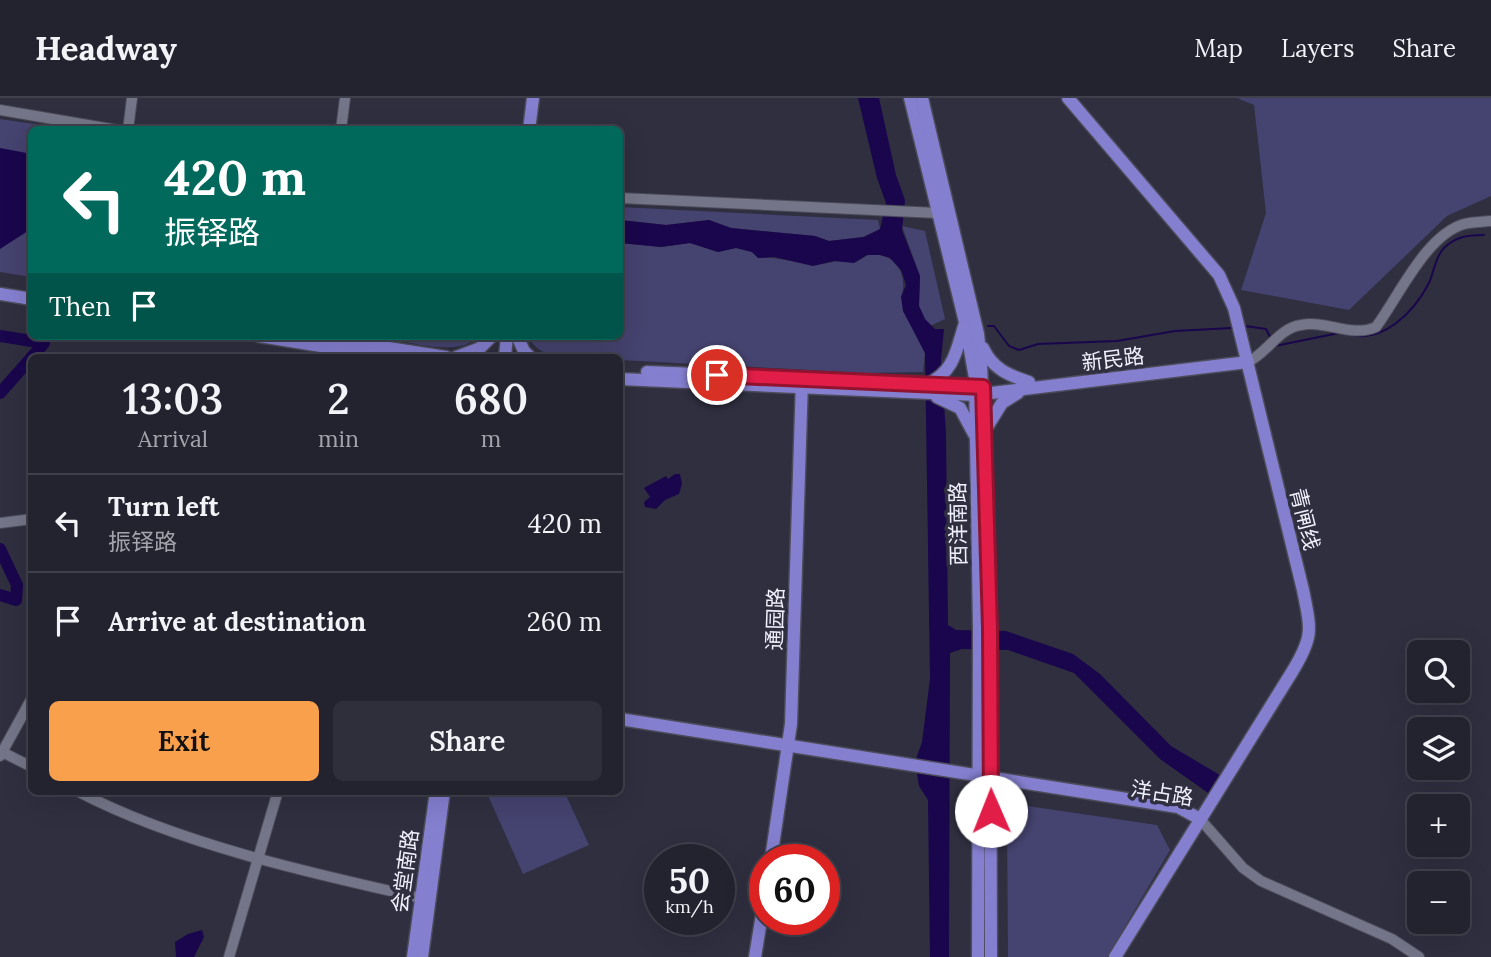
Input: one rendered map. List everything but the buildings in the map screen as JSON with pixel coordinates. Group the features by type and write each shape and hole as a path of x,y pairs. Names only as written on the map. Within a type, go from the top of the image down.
{"main road":[{"path":"530,126 533,98"},
{"path":"537,126 541,98"},
{"name":"西洋南路","path":"910,98 965,322 979,391"},
{"name":"西洋南路","path":"922,98 978,334 985,628 985,781 991,957"},
{"name":"青闸线","path":"1068,98 1219,275 1234,308 1247,358 1310,629 1307,647 1115,957"},
{"path":"0,286 28,290"},
{"path":"0,294 28,298"},
{"path":"965,322 954,363 927,389 960,408 981,436 1002,403 1026,386 993,365 978,334"},
{"path":"284,340 370,354"},
{"path":"337,340 425,354"},
{"path":"464,354 480,348 488,340"},
{"name":"新民路","path":"806,383 979,391 1247,358"},
{"path":"623,371 806,383"},
{"path":"623,379 806,383"},
{"name":"通园路","path":"780,844 791,749 806,383"},
{"name":"洋占路","path":"623,720 1200,819"},
{"name":"洋占路","path":"623,727 791,749"},
{"name":"通园路","path":"774,844 791,749"},
{"name":"西洋南路","path":"978,957 985,781"},
{"name":"会堂南路","path":"422,957 436,795"},
{"name":"会堂南路","path":"413,957 443,795"},
{"path":"755,957 759,935"},
{"path":"762,957 765,935"}],"street":[{"path":"128,126 132,98"},
{"path":"342,126 345,98"},
{"path":"0,110 94,126"},
{"path":"623,198 937,213"},
{"path":"1247,358 1261,355 1284,332 1301,325 1364,332 1376,327 1429,248 1446,232 1463,225 1491,221"},
{"path":"0,523 28,520"},
{"path":"28,705 1,753 28,765"},
{"path":"85,795 134,818 258,858 425,898"},
{"path":"229,957 277,795"},
{"path":"1200,819 1243,868 1261,881 1392,939 1419,957"}],"shaded area":[{"path":"858,98 879,98 896,175 905,200 902,230 920,276 919,306 925,319 935,329 944,329 941,360 946,433 948,625 956,630 1006,631 1073,654 1100,674 1171,746 1223,777 1211,795 1160,759 1074,673 1008,650 962,649 950,653 949,957 930,957 928,800 919,786 915,762 922,742 930,679 925,353 903,311 901,297 906,285 901,270 890,258 880,255 867,255 854,263 834,261 813,266 774,257 758,258 752,252 736,248 718,252 690,243 661,247 623,243 623,220 666,225 709,220 731,228 815,236 829,241 864,237 880,229 886,203 877,178"},
{"path":"1237,98 1491,98 1491,196 1447,216 1349,310 1241,290 1266,213 1254,105"},
{"path":"0,119 48,126 28,126 28,277 0,272"},
{"path":"0,148 28,153 28,231 0,249"},
{"path":"623,207 878,220 880,229 863,237 829,241 815,236 731,228 709,220 666,225 623,220"},
{"path":"902,226 925,231 945,319 915,333 925,353 923,372 866,373 623,360 623,354 550,354 535,346 531,340 623,340 623,243 661,247 690,243 718,252 736,248 752,252 758,258 809,264 854,262 867,256 878,255 886,257 893,261 901,273 901,297 925,319 919,306 920,276"},
{"path":"398,340 473,340 459,346 446,347"},
{"path":"680,474 682,484 679,494 665,500 656,509 645,507 644,502 650,497 644,488"},
{"path":"488,795 566,795 589,845 523,874"},
{"path":"1021,805 1157,825 1170,850 1107,957 1008,957 1007,819 1013,808"},
{"path":"202,930 204,937 194,957 176,957 175,942"}],"waterway":[{"path":"1348,334 1373,335 1396,324 1423,294 1444,248 1463,237 1484,235"},
{"path":"988,326 994,326 1009,346 1019,350 1038,344 1117,341 1175,331 1232,328"},
{"path":"1245,326 1266,329 1270,337"},
{"path":"1275,346 1339,333"},
{"path":"0,336 44,343 35,354"},
{"path":"0,393 28,362"},
{"path":"0,549 17,585 16,600 0,595"}],"route":[{"path":"717,375 983,387 990,628 991,811"}]}
